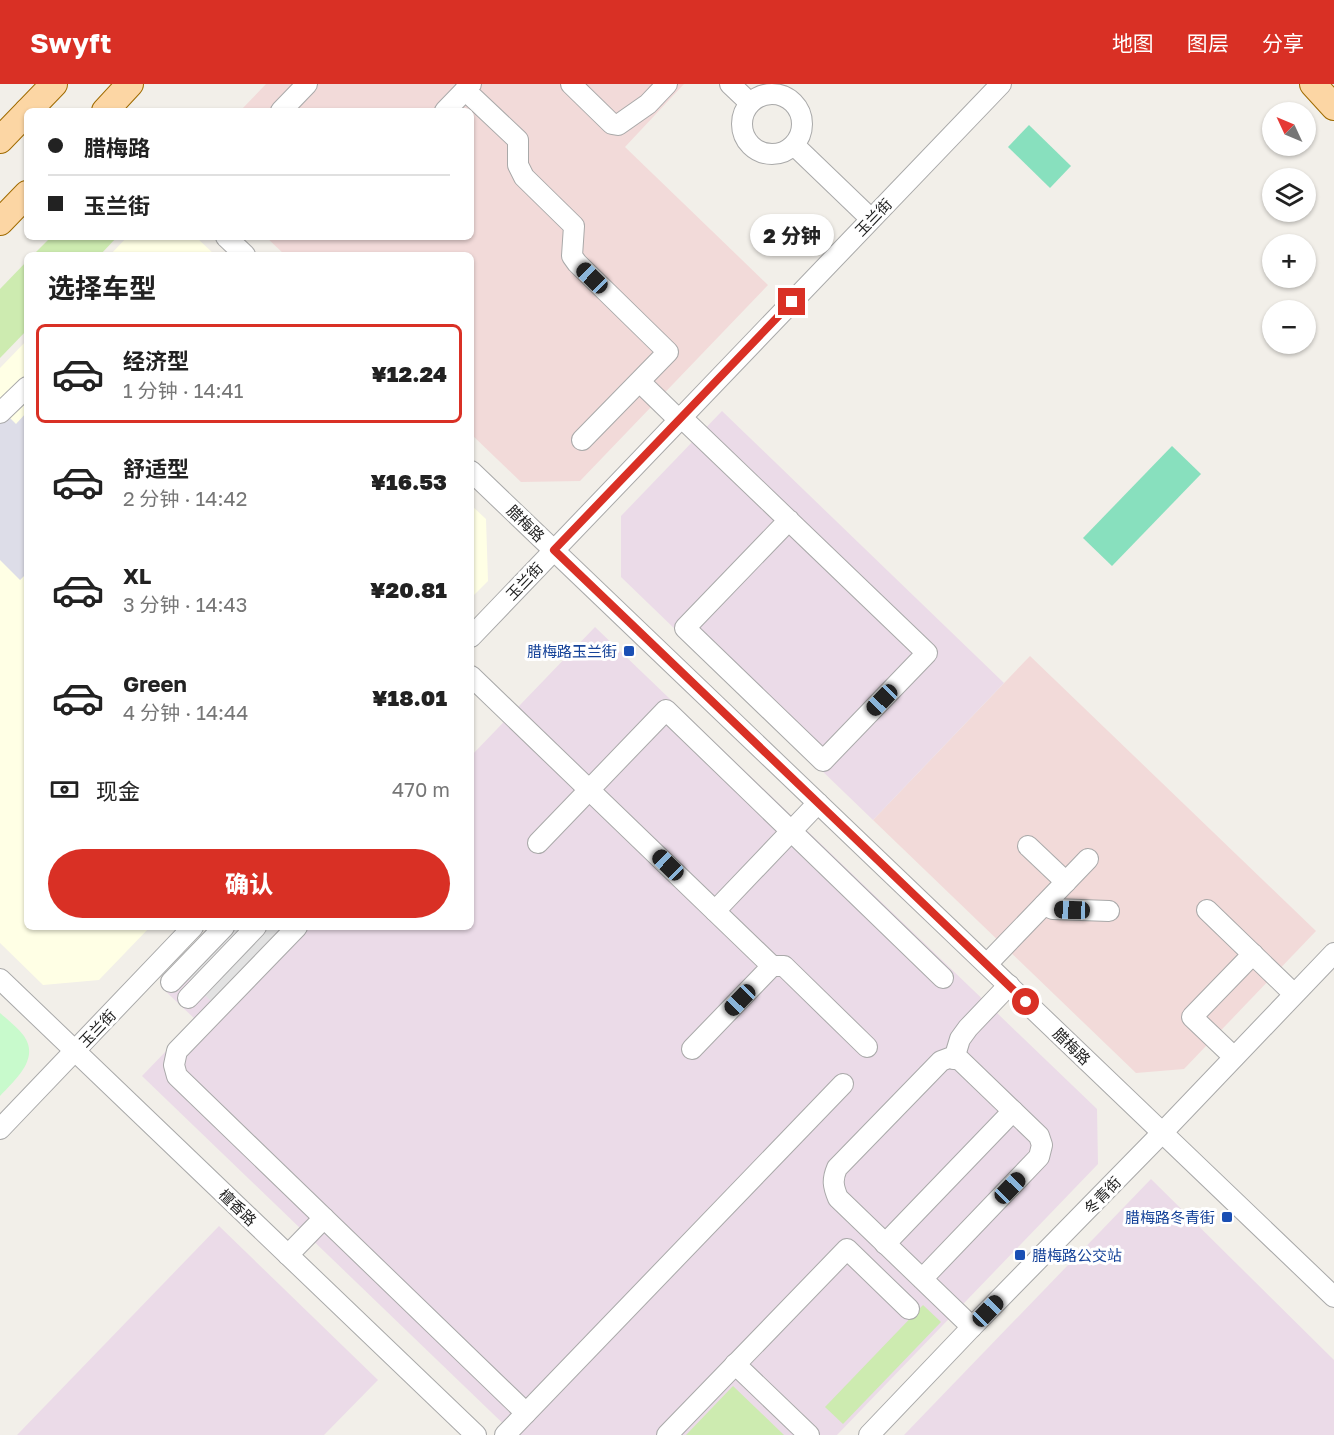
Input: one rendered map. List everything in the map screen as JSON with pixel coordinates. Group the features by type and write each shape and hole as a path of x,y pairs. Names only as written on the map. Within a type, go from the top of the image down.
{"main road":[{"path":"32,108 54,84"},
{"path":"108,108 130,84"},
{"path":"1313,84 1334,107"},
{"path":"0,140 24,116"},
{"path":"0,222 24,197"}],"street":[{"path":"284,108 307,84"},
{"path":"571,84 612,124 618,125 648,104 667,84"},
{"path":"730,84 750,103"},
{"name":"玉兰街","path":"474,634 1001,84"},
{"path":"448,108 468,87 518,140 518,165 524,177 574,226 572,256 576,263 668,352 582,440"},
{"path":"776,93 796,104 802,118 802,126 801,134 794,145 785,151 770,154 749,144 742,129 742,121 750,103 760,95 776,93"},
{"path":"794,145 872,219"},
{"path":"229,240 242,252"},
{"path":"640,382 789,520 927,653 823,761 685,628 789,520"},
{"path":"0,413 24,390"},
{"name":"腊梅路","path":"474,474 1334,1297"},
{"path":"474,679 772,966 784,966 867,1047"},
{"path":"538,843 666,710 943,978"},
{"path":"715,911 818,803"},
{"path":"1028,846 1066,882"},
{"path":"987,964 1088,859"},
{"path":"1044,905 1053,909 1109,911"},
{"path":"1208,910 1294,994"},
{"name":"玉兰街","path":"0,1129 190,930"},
{"path":"171,982 221,930"},
{"path":"188,998 253,930"},
{"path":"294,930 177,1052 174,1065 177,1077 526,1413"},
{"name":"冬青街","path":"868,1435 1334,953"},
{"path":"1234,1058 1192,1017 1253,954"},
{"path":"155,966 209,1018"},
{"path":"692,1050 772,966"},
{"name":"檀香路","path":"0,979 476,1435"},
{"path":"954,1059 960,1039 968,1028 1009,985"},
{"path":"922,1279 1039,1157 1042,1145 1039,1136 960,1060 950,1058 941,1061 837,1168 833,1178 833,1187 838,1198 885,1244 972,1327"},
{"path":"505,1435 843,1084"},
{"path":"885,1244 1013,1111"},
{"path":"288,1256 324,1218"},
{"path":"667,1435 847,1249 909,1309"},
{"path":"735,1364 809,1435"}],"shaded area":[{"path":"266,84 684,84 625,147 768,285 580,481 521,482 474,437 474,252 282,252 269,240 474,240 474,108 243,108"},
{"path":"124,240 199,240 212,252 113,252"},
{"path":"24,343 24,930 147,930 99,980 43,985 0,943 0,368"},
{"path":"722,411 1004,683 873,820 621,577 621,516"},
{"path":"24,415 24,576 20,580 0,560 0,424 8,416 16,424"},
{"path":"474,508 486,519 488,581 474,595"},
{"path":"595,627 1097,1109 1098,1164 837,1435 515,1435 142,1076 196,1020 161,987 216,930 474,930 474,753"},
{"path":"1030,656 1316,931 1184,1069 1136,1073 873,820"},
{"path":"219,930 288,930 215,1005 180,971"},
{"path":"1151,1179 1334,1360 1334,1435 904,1435"},
{"path":"219,1226 378,1380 324,1435 17,1435"}],"green space":[{"path":"1029,125 1071,166 1050,188 1008,147"},
{"path":"48,240 114,240 103,252 36,252"},
{"path":"24,264 24,333 0,358 0,289"},
{"path":"1172,446 1201,474 1112,566 1083,538"},
{"path":"0,1013 24,1036 29,1053 24,1069 0,1096"},
{"path":"923,1305 941,1322 843,1424 825,1407"},
{"path":"733,1386 784,1435 686,1435"}],"place":[{"name":"腊梅路玉兰街","path":"629,651"},
{"name":"腊梅路冬青街","path":"1227,1217"},
{"name":"腊梅路公交站","path":"1020,1255"}],"route":[{"path":"792,302 554,550 1026,1002"}]}
